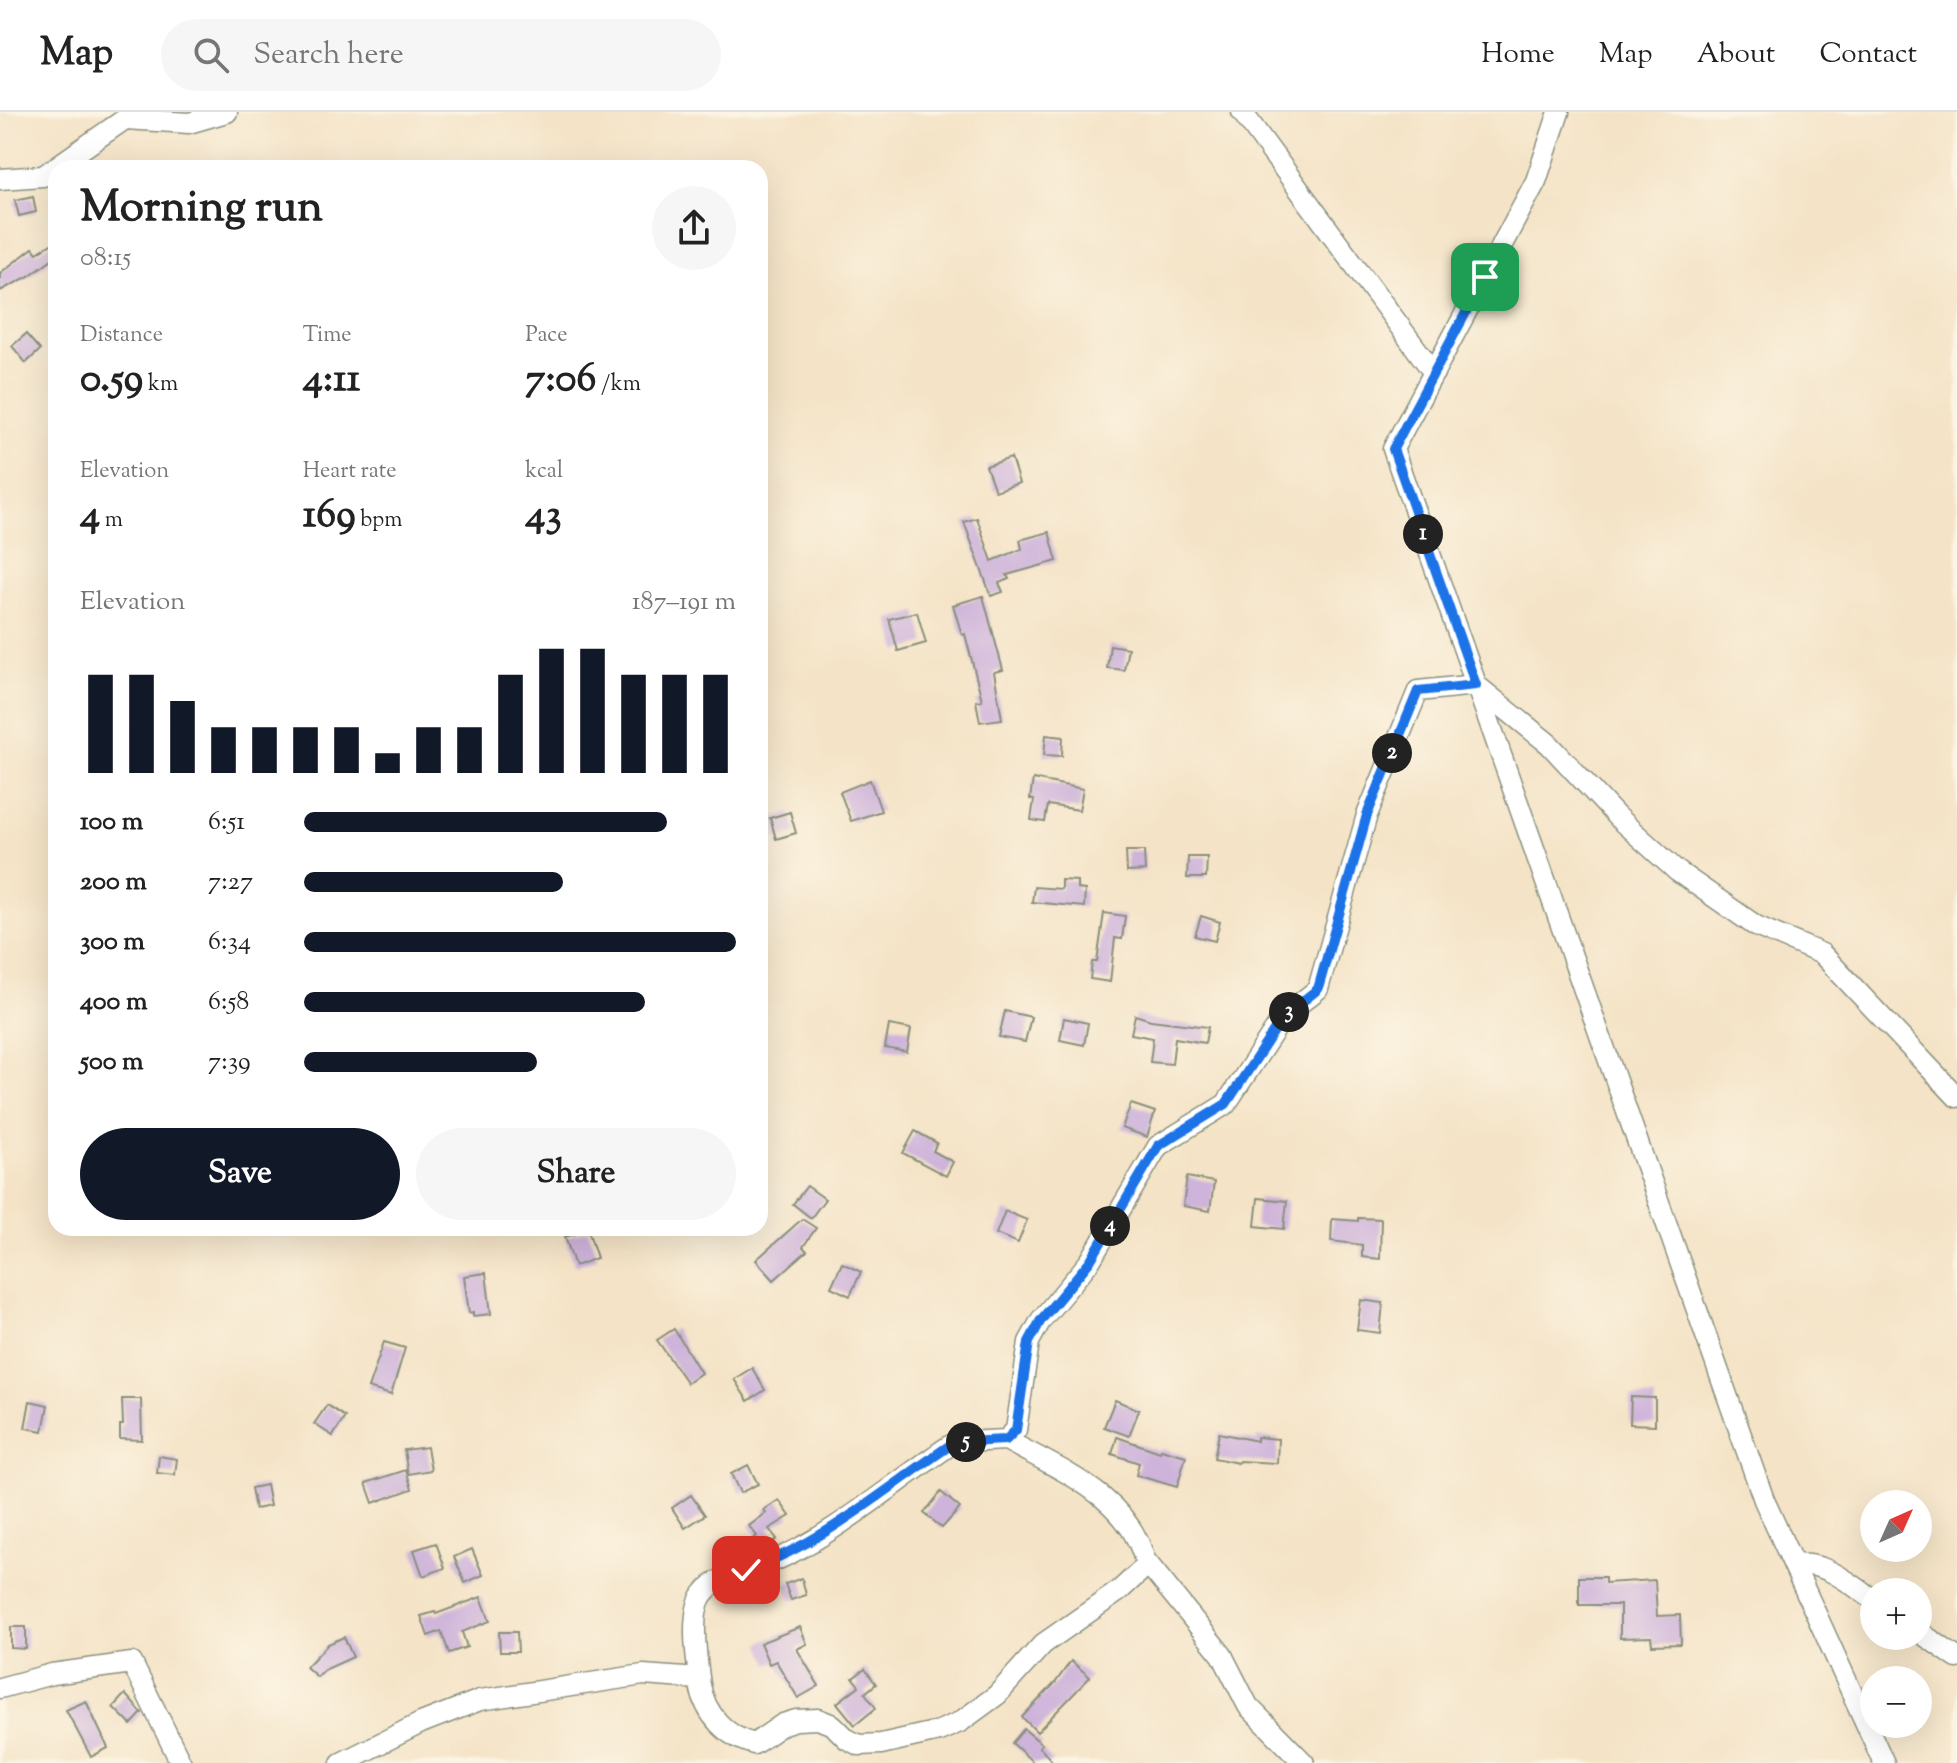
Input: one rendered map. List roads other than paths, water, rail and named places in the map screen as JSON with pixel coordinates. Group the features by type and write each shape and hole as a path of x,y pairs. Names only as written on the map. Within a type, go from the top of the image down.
{"street":[{"path":"66,160 125,119 189,123 227,112"},
{"path":"1242,112 1434,373"},
{"path":"1559,112 1536,181 1393,449 1764,1500 1884,1763"},
{"path":"0,179 43,176 48,173"},
{"path":"1006,1440 1016,1430 1020,1416 1029,1342 1041,1320 1090,1261 1158,1146 1226,1104 1284,1016 1318,989 1367,815 1418,691 1476,685 1549,744 1617,817 1677,871 1756,926 1822,954 1957,1097"},
{"path":"1006,1440 1052,1464 1115,1507 1141,1546 1146,1566 1119,1591 1043,1644 997,1695 960,1722 939,1731 881,1744 859,1745 847,1739 833,1725 818,1719 796,1720 783,1724 754,1744 739,1740 721,1727 702,1697 699,1679 696,1620 700,1597 709,1587 774,1561 824,1533 949,1446 1006,1440"},
{"path":"1145,1560 1222,1655 1248,1706 1304,1763"},
{"path":"1794,1565 1810,1563 1833,1572 1860,1590"},
{"path":"1932,1641 1957,1658"},
{"path":"0,1688 52,1674 132,1663 181,1763"},
{"path":"341,1763 421,1723 480,1700 643,1675 699,1679"}]}
